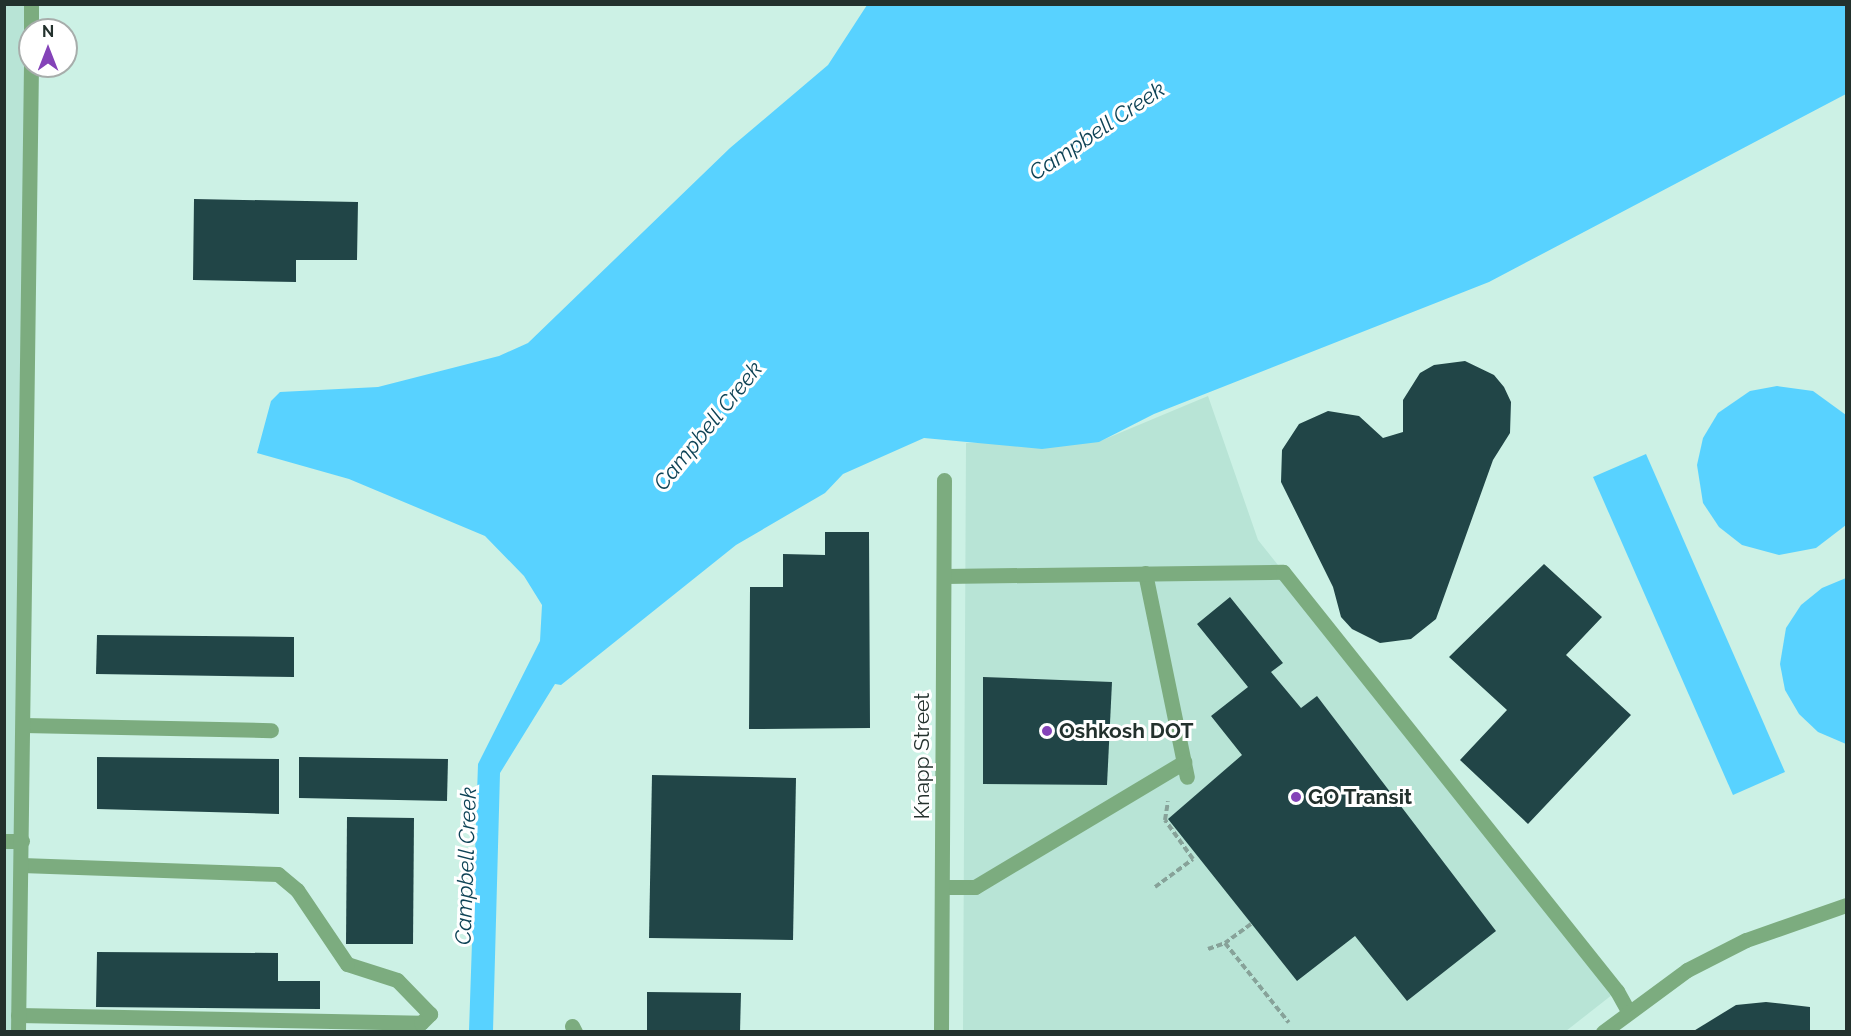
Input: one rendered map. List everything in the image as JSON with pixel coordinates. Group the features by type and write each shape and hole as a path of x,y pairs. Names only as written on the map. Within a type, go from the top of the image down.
{"street":[{"path":"18,1032 31,78"},
{"name":"Knapp Street","path":"941,1032 944,480"},
{"path":"944,576 1283,572 1617,991 1628,1011"},
{"path":"942,887 975,887 1186,770 1145,573"},
{"path":"22,725 271,730"},
{"path":"4,841 22,841"},
{"path":"18,1015 421,1023 430,1014 397,980 365,974 338,956 297,890 278,874 21,865"},
{"path":"1603,1032 1628,1011 1688,970 1746,940 1846,905"}],"path":[{"path":"1155,887 1193,859 1165,820 1164,805 1186,770"},
{"path":"1208,949 1226,944 1251,924"},
{"path":"1226,944 1289,1023"}],"shaded area":[{"path":"31,4 31,18 18,18 18,78 30,78 17,1031 5,1032 4,5"},
{"path":"1208,396 1258,540 1617,991 1566,1031 963,1032 966,443 1098,442"}],"water":[{"name":"Campbell Creek","path":"867,5 1846,5 1846,94 1489,282 1154,414 1099,442 1042,449 924,438 843,474 825,493 736,545 561,685 555,684 500,773 493,1031 469,1031 478,764 540,641 542,605 524,576 485,536 349,479 257,453 271,401 280,392 378,387 499,356 528,343 730,148 828,65"},
{"path":"1777,386 1813,391 1846,415 1846,525 1816,548 1779,555 1742,545 1719,527 1703,503 1697,465 1703,438 1718,413 1750,391"},
{"path":"1646,454 1785,772 1733,795 1593,477"},
{"path":"1846,578 1846,744 1818,732 1799,714 1785,690 1780,664 1786,628 1801,605 1822,588"}],"building":[{"path":"194,199 358,202 357,260 296,260 296,282 193,280"},
{"path":"1465,361 1494,375 1504,387 1511,402 1510,433 1493,460 1436,619 1411,639 1380,643 1352,629 1341,617 1333,587 1281,482 1282,450 1299,424 1328,411 1359,416 1383,438 1403,432 1403,400 1420,373 1434,365"},
{"path":"825,532 869,532 870,728 749,729 750,587 783,587 783,554 825,555"},
{"path":"1544,564 1602,617 1566,655 1631,715 1528,824 1460,760 1507,710 1449,657"},
{"name":"GO Transit","path":"1230,597 1283,663 1271,672 1301,708 1317,696 1496,931 1407,1001 1355,936 1297,981 1168,819 1242,755 1211,716 1248,687 1197,624"},
{"path":"97,635 294,637 294,677 96,674"},
{"name":"Oshkosh DOT","path":"983,677 1112,682 1107,785 983,784"},
{"path":"97,757 279,759 279,814 97,809"},
{"path":"299,757 448,759 447,801 299,798"},
{"path":"652,775 796,778 793,940 649,938"},
{"path":"347,817 414,818 413,944 346,944"},
{"path":"97,952 278,953 278,981 320,981 320,1009 96,1007"},
{"path":"647,992 741,993 740,1032 647,1032"},
{"path":"1766,1002 1810,1007 1810,1032 1692,1032 1736,1005"}],"place":[{"name":"Oshkosh DOT","path":"1047,731"},
{"name":"GO Transit","path":"1296,797"}]}
